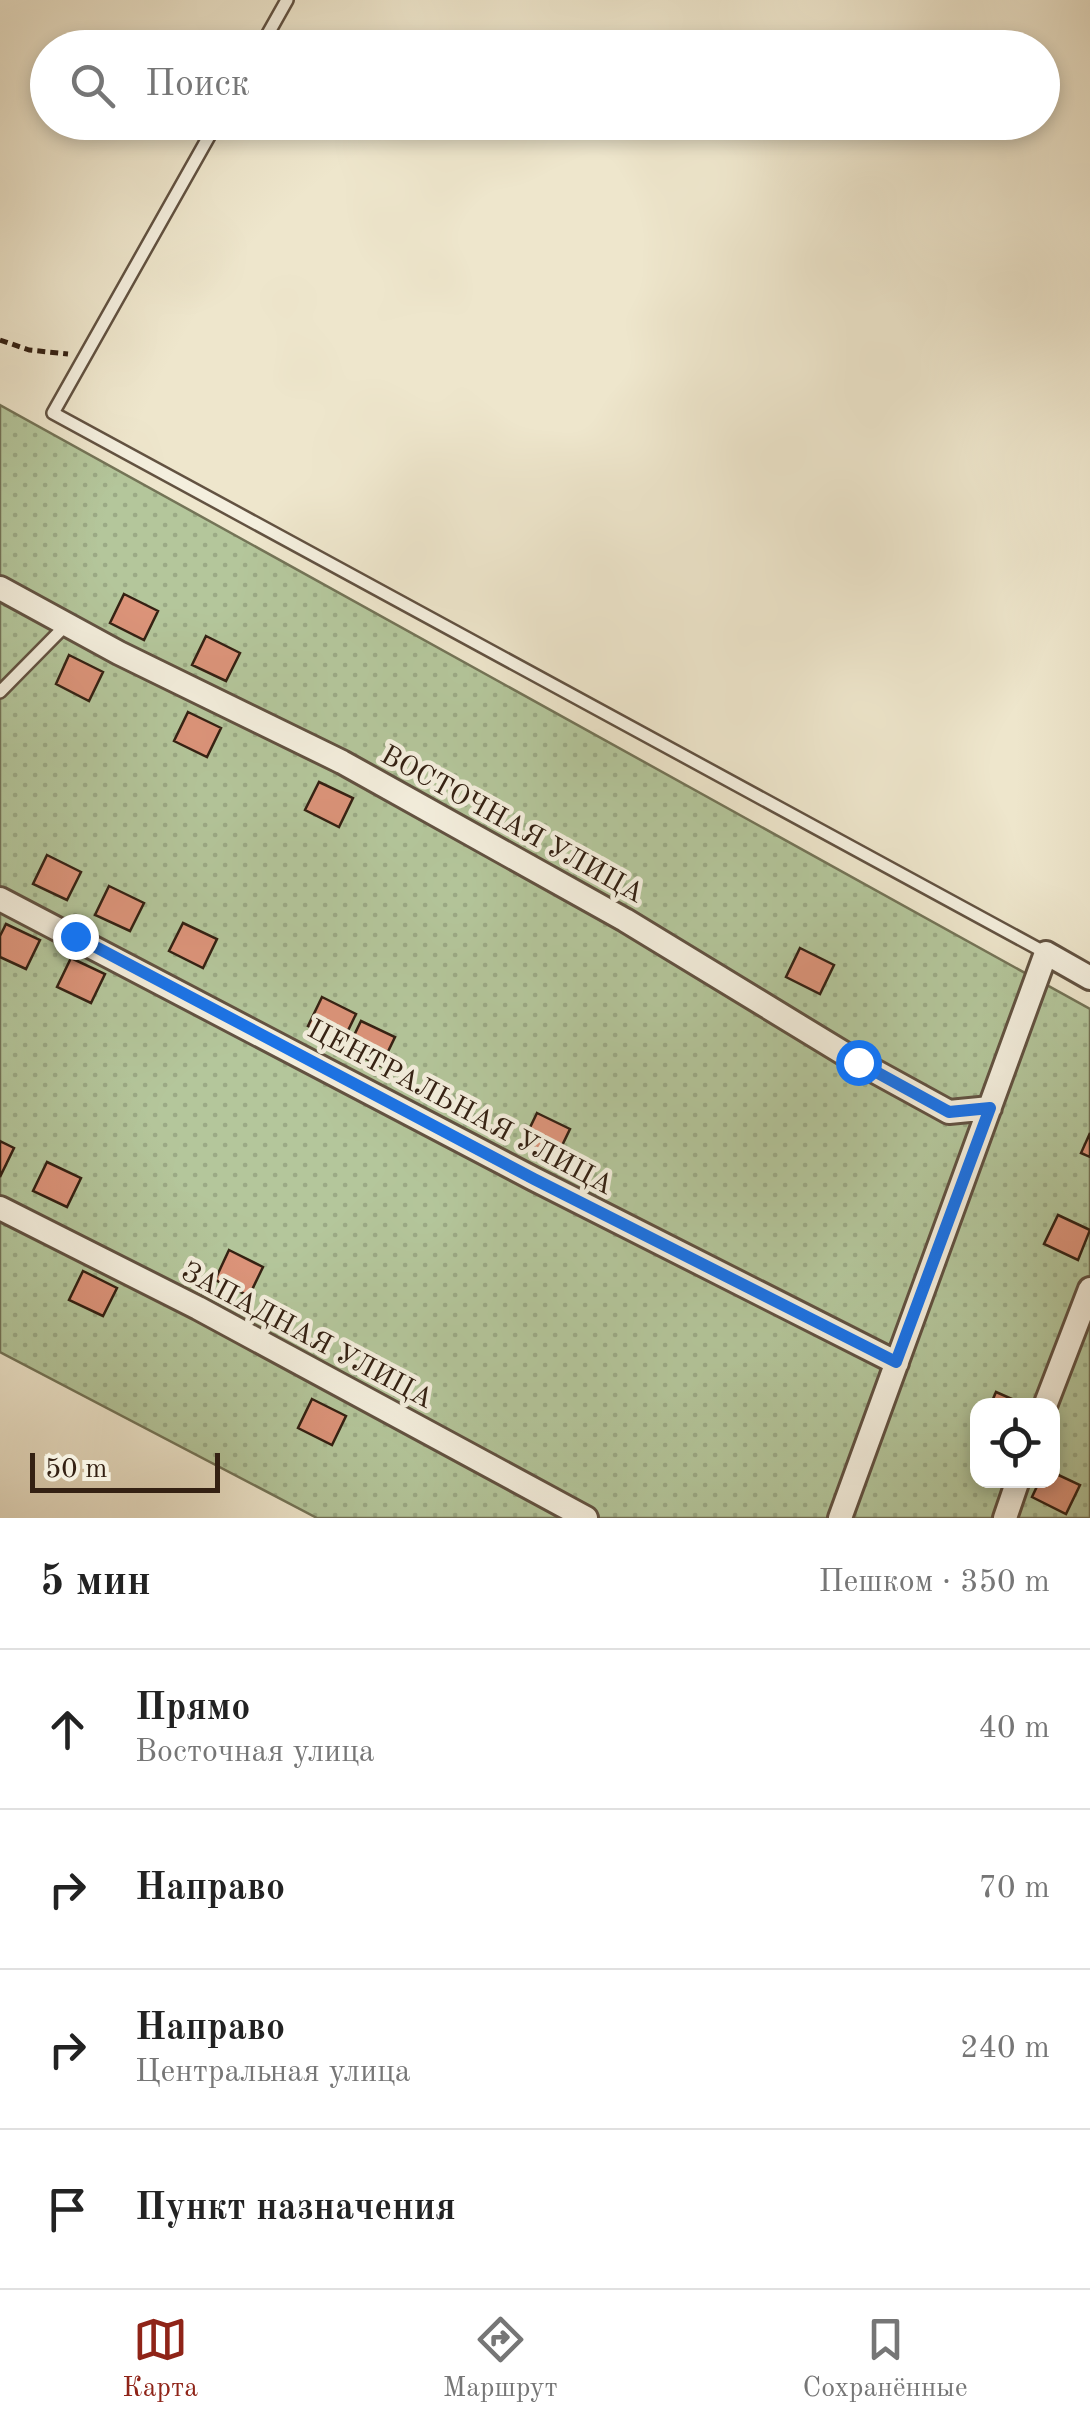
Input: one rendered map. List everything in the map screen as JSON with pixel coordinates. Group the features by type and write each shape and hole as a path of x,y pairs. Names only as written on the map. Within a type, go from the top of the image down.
{"street":[{"name":"ВОСТОЧНАЯ УЛИЦА","path":"0,588 342,762 625,920 858,1062 949,1112 990,1108"},
{"name":"ЦЕНТРАЛЬНАЯ УЛИЦА","path":"0,899 534,1179 896,1362"},
{"path":"840,1518 1046,954 1090,978"},
{"name":"ЗАПАДНАЯ УЛИЦА","path":"0,1208 198,1308 586,1518"},
{"path":"1048,1398 1090,1290"},
{"path":"1005,1518 1015,1488"}],"lane":[{"path":"270,30 286,0"},
{"path":"208,140 53,413 1046,954"},
{"path":"0,692 67,624"}],"path":[{"path":"0,340 29,350 86,356"}],"green space":[{"path":"0,405 1090,1009 1090,1518 317,1518 0,1352"}],"building":[{"path":"124,594 158,611 144,640 110,623"},
{"path":"206,636 240,653 226,681 192,665"},
{"path":"69,655 103,672 89,701 56,684"},
{"path":"188,712 221,728 207,757 174,741"},
{"path":"319,782 353,798 339,827 305,810"},
{"path":"47,855 81,872 67,900 33,884"},
{"path":"109,886 144,903 130,931 95,915"},
{"path":"183,923 217,939 203,968 169,951"},
{"path":"6,924 40,940 26,969 0,957 0,936"},
{"path":"800,948 834,965 820,994 786,977"},
{"path":"71,958 105,974 91,1003 57,987"},
{"path":"322,997 356,1014 342,1043 308,1026"},
{"path":"361,1021 395,1037 381,1066 347,1050"},
{"path":"537,1113 570,1129 556,1158 523,1142"},
{"path":"1090,1133 1090,1157 1081,1153"},
{"path":"0,1141 14,1148 0,1177"},
{"path":"47,1162 81,1178 67,1207 33,1191"},
{"path":"1058,1215 1090,1230 1078,1260 1044,1244"},
{"path":"229,1250 263,1267 249,1296 215,1280"},
{"path":"83,1271 117,1288 103,1316 69,1300"},
{"path":"312,1399 346,1416 332,1445 298,1428"},
{"path":"1060,1476 1080,1485 1066,1514 1032,1497 1036,1488 1060,1488"}],"route":[{"path":"75,936 534,1179 896,1362 990,1108 949,1112 858,1062"}]}
